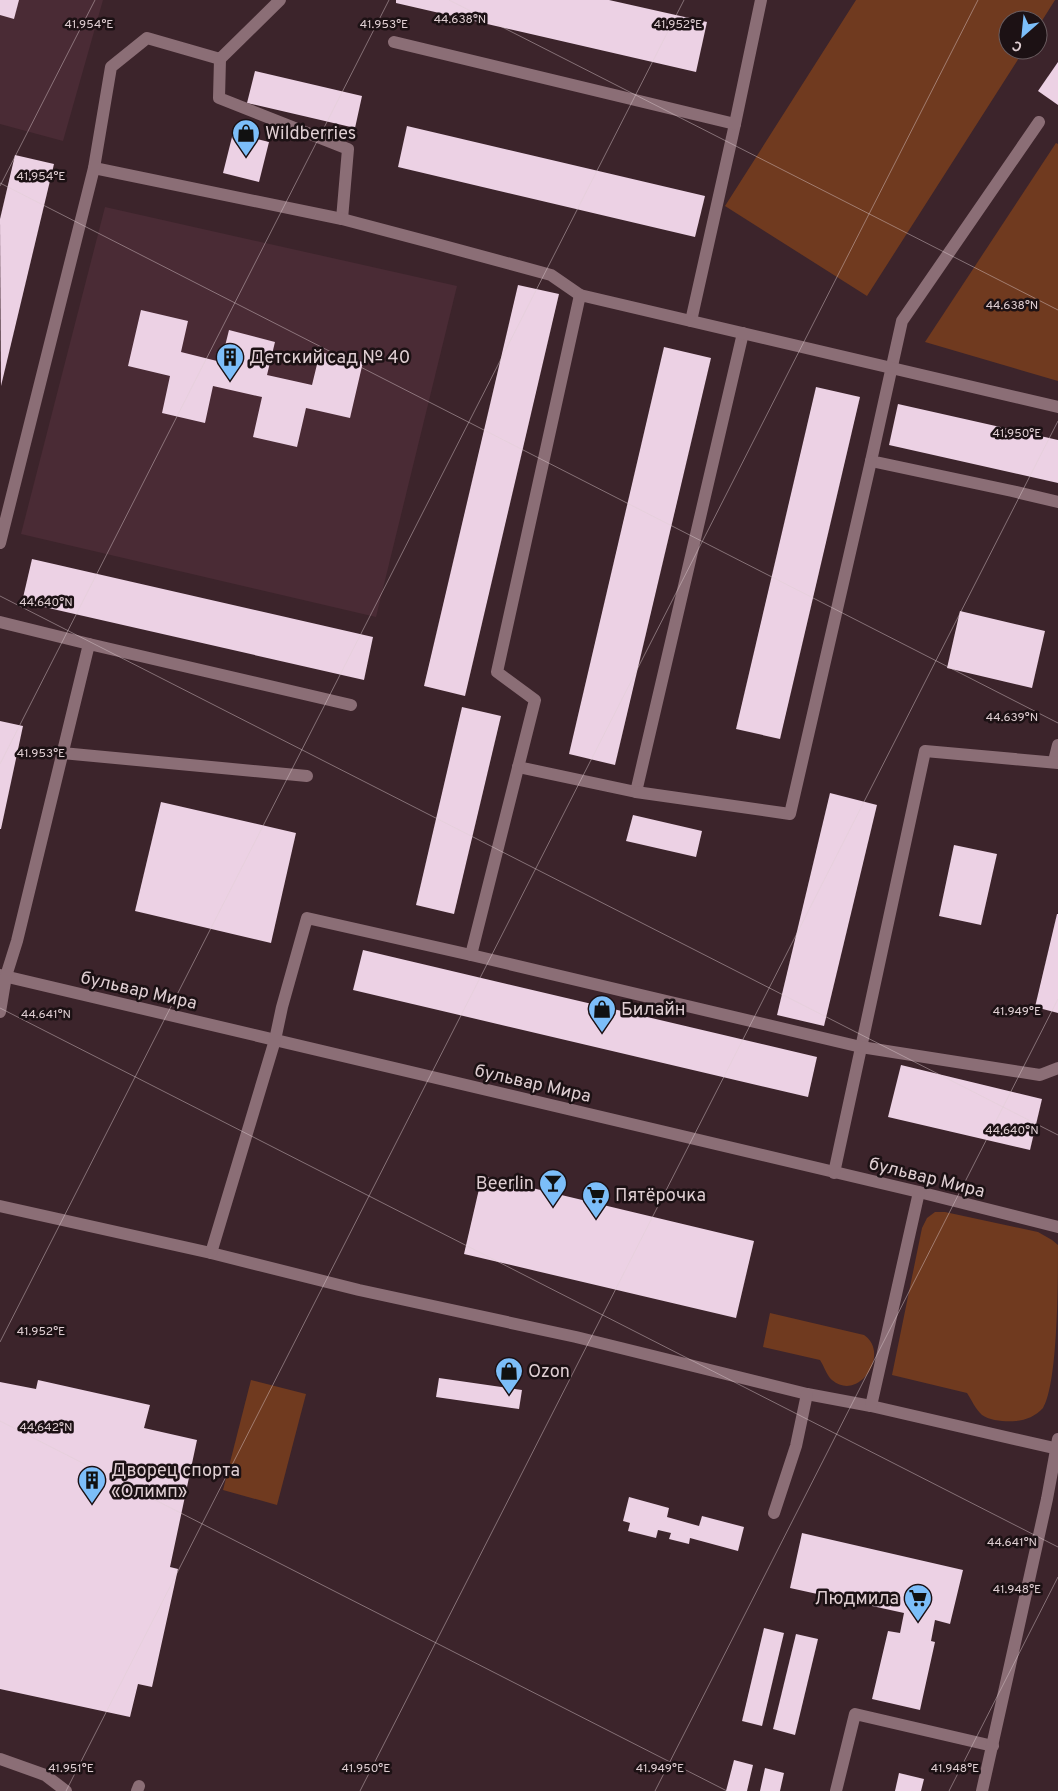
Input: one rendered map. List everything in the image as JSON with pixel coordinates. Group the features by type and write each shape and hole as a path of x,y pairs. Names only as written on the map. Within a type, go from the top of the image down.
{"street":[{"path":"280,0 220,59 219,98 348,149 342,219"},
{"path":"691,321 761,0"},
{"path":"0,543 94,168 111,67 147,38 220,59"},
{"path":"394,42 735,124"},
{"path":"518,767 636,792 790,814 902,321 1039,122"},
{"path":"94,168 342,219 551,275 580,296 1058,407"},
{"path":"471,955 535,700 498,672 580,296"},
{"path":"636,792 743,333"},
{"path":"871,460 1058,502"},
{"path":"0,622 351,705"},
{"path":"0,1012 3,975 17,941 89,644"},
{"path":"834,1173 925,751 1056,762 1058,745"},
{"path":"62,753 307,776"},
{"path":"211,1253 275,1040 282,1007 307,918 861,1046 1040,1075 1058,1068"},
{"name":"бульвар Мира","path":"3,975 919,1192 1058,1227"},
{"path":"871,1406 919,1192"},
{"path":"0,1206 211,1253 359,1290 576,1337 807,1394 1057,1446 982,1791"},
{"path":"774,1513 796,1446 807,1394"},
{"path":"836,1791 855,1714 993,1746"},
{"path":"0,1759 46,1774 66,1791"}],"shaded area":[{"path":"0,0 103,0 63,141 0,124"},
{"path":"856,0 1055,0 1048,11 998,10 998,60 1018,60 867,296 725,206"},
{"path":"1056,143 1058,144 1058,381 925,342"},
{"path":"105,207 457,286 376,617 21,534"},
{"path":"935,1212 945,1212 1038,1232 1058,1245 1056,1331 1052,1377 1043,1408 1031,1417 1012,1421 989,1419 980,1413 967,1393 892,1375 922,1228 927,1218"},
{"path":"770,1313 864,1335 871,1343 874,1353 873,1363 868,1373 861,1381 852,1385 842,1385 830,1378 820,1360 763,1347"},
{"path":"251,1380 306,1394 277,1505 223,1490"}],"building":[{"path":"0,0 19,0 14,19 0,15"},
{"path":"396,0 609,0 707,22 696,72 396,3"},
{"path":"1058,62 1058,105 1038,91"},
{"path":"255,71 362,96 355,128 247,103"},
{"path":"407,126 705,196 695,237 398,167"},
{"name":"Wildberries","path":"233,133 269,142 259,182 223,173"},
{"path":"15,155 54,164 1,386 0,219"},
{"path":"518,285 559,294 465,696 424,686"},
{"name":"Детский сад № 40","path":"141,310 188,321 181,352 221,362 229,330 275,342 267,375 312,385 320,352 363,362 350,418 306,408 297,447 253,437 262,397 213,386 205,423 162,413 170,376 128,366"},
{"path":"664,347 711,358 615,765 569,754"},
{"path":"816,387 860,397 780,739 736,729"},
{"path":"898,404 1058,440 1058,483 889,445"},
{"path":"32,559 373,637 364,680 22,602"},
{"path":"960,611 1045,631 1032,688 947,668"},
{"path":"462,707 501,716 454,914 416,905"},
{"path":"0,721 23,726 1,829 0,829"},
{"path":"830,793 877,805 824,1026 777,1015"},
{"path":"161,802 296,833 271,943 135,911"},
{"path":"633,815 702,831 696,857 626,841"},
{"path":"954,845 997,854 981,925 939,916"},
{"path":"1058,914 1058,1013 1035,1007"},
{"path":"363,950 817,1057 808,1097 353,990"},
{"path":"901,1065 1042,1099 1030,1150 888,1117"},
{"path":"482,1176 754,1241 736,1318 464,1254"},
{"path":"439,1378 522,1390 519,1409 436,1397"},
{"name":"Дворец спорта «Олимп»","path":"38,1380 150,1405 144,1428 197,1440 170,1567 178,1569 152,1687 138,1684 130,1717 0,1689 0,1382 36,1389"},
{"path":"629,1497 669,1508 667,1517 699,1526 702,1516 744,1527 738,1551 690,1538 689,1544 669,1539 671,1533 658,1530 656,1538 628,1531 630,1523 623,1521"},
{"name":"Людмила","path":"802,1533 963,1570 950,1624 935,1620 931,1641 935,1642 920,1710 872,1699 888,1631 900,1633 904,1613 790,1588"},
{"path":"764,1628 784,1633 762,1726 742,1721"},
{"path":"796,1634 818,1639 795,1735 773,1729"},
{"path":"734,1760 753,1765 747,1791 726,1791"},
{"path":"765,1768 784,1773 780,1791 760,1791"},
{"path":"899,1773 924,1779 921,1791 895,1791"}],"place":[{"name":"Wildberries","path":"246,157"},
{"name":"Детский сад № 40","path":"230,381"},
{"name":"Билайн","path":"602,1033"},
{"name":"Beerlin","path":"553,1207"},
{"name":"Пятёрочка","path":"596,1219"},
{"name":"Ozon","path":"509,1395"},
{"name":"Дворец спорта «Олимп»","path":"92,1504"},
{"name":"Людмила","path":"918,1622"}]}
